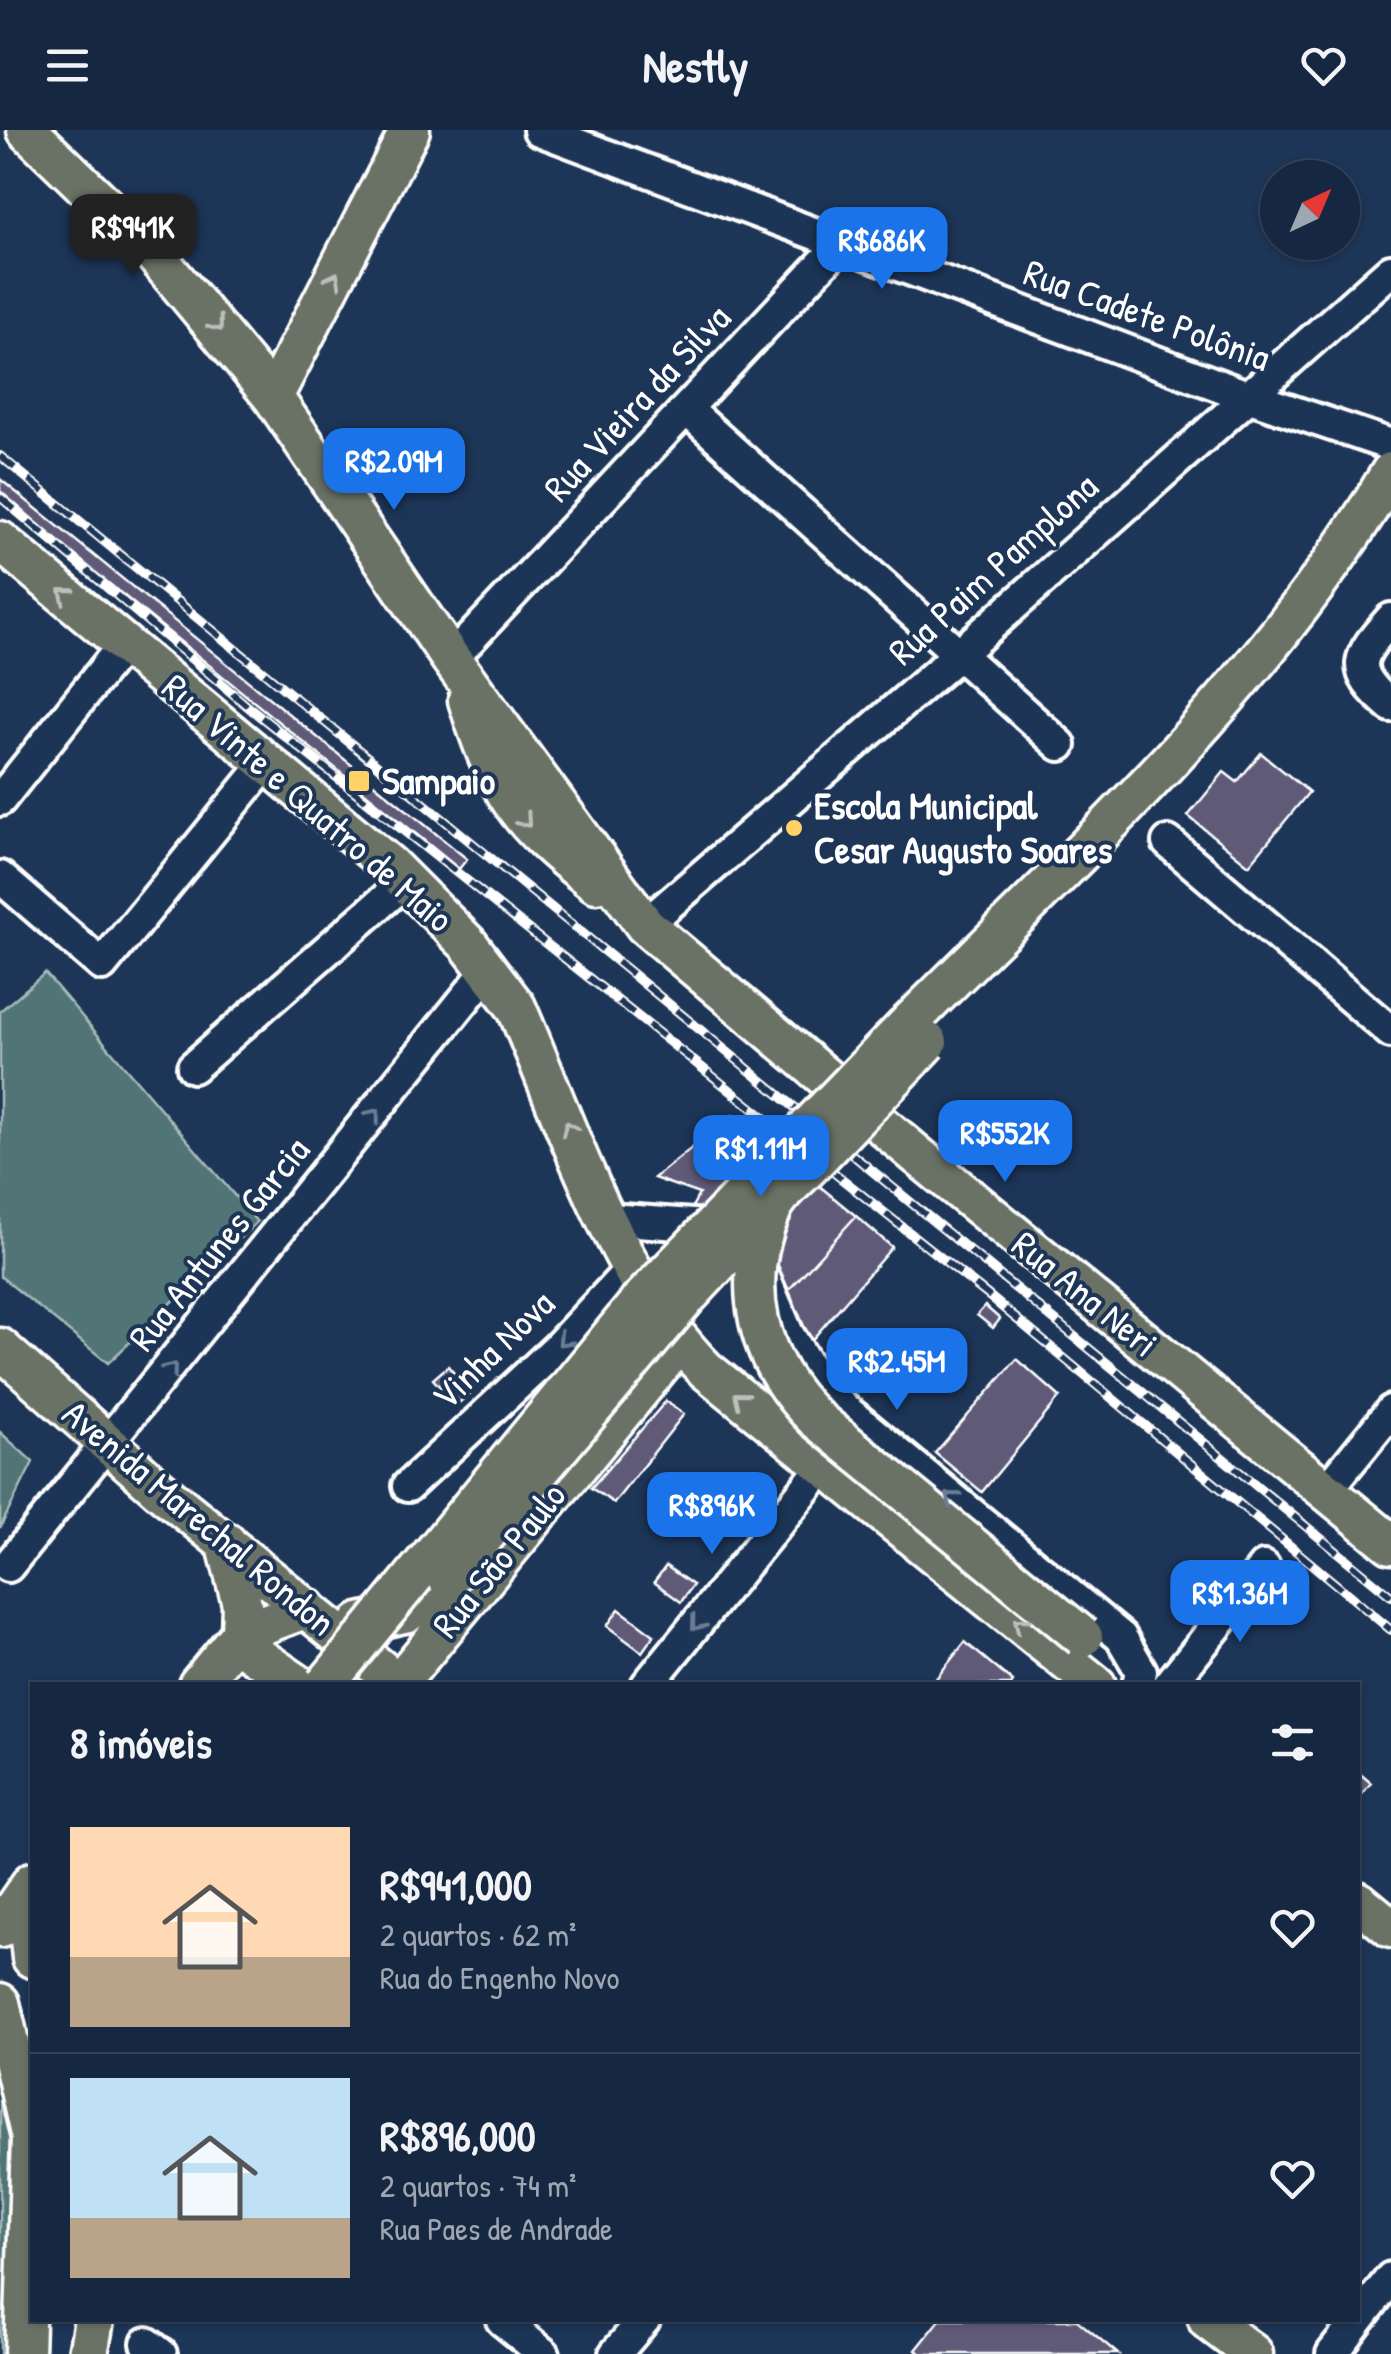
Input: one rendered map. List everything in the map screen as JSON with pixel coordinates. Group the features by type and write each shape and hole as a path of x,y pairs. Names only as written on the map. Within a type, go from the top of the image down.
{"main road":[{"name":"Rua Ana Neri","path":"27,130 163,262 274,397 455,664 504,796 544,843 637,917 902,1144 1391,1544"},
{"path":"274,397 410,130"},
{"path":"327,1682 640,1302 986,970 1027,905 1190,739 1328,571 1391,472"},
{"name":"Rua Vinte e Quatro de Maio","path":"0,541 268,761 406,882 489,969 516,1007 632,1269 678,1343 1092,1682"},
{"path":"200,1682 238,1637 312,1613 345,1624 387,1620 424,1603 919,1032"},
{"path":"772,1206 761,1245 754,1302 766,1351 778,1376 814,1418 1083,1638 1125,1682"},
{"name":"Rua São Paulo","path":"400,1682 678,1343"},
{"name":"Avenida Marechal Rondon","path":"0,1348 394,1682"},
{"path":"226,1542 242,1604 238,1637"},
{"path":"238,1637 295,1682"},
{"path":"30,1885 10,1915 29,1930 30,1939"},
{"path":"1360,1902 1391,1928"},
{"path":"0,2003 30,2138 24,2354"},
{"path":"46,2354 48,2322"},
{"path":"76,2322 76,2354"},
{"path":"88,2354 94,2322"},
{"path":"1211,2322 1253,2354"}],"street":[{"name":"Rua Cadete Polônia","path":"539,130 1247,396 1391,444"},
{"name":"Rua Vieira da Silva","path":"455,664 840,245"},
{"name":"Rua Paim Pamplona","path":"637,917 960,654 1391,270"},
{"path":"686,409 1060,744"},
{"path":"1391,618 1360,660 1369,687 1391,706"},
{"path":"0,800 125,644"},
{"path":"0,878 102,965 268,761"},
{"path":"1168,842 1391,1032"},
{"path":"193,1067 406,882"},
{"name":"Rua Antunes Garcia","path":"8,1566 110,1445 489,969"},
{"path":"609,1219 721,1226 751,1247 788,1334 824,1392 1122,1637 1140,1671 1138,1682"},
{"name":"Vinha Nova","path":"408,1486 557,1348 632,1269"},
{"path":"1326,1491 1391,1411"},
{"path":"649,1682 824,1466"},
{"path":"1171,1682 1264,1567"},
{"path":"1360,2318 1391,2278"},
{"path":"504,2322 544,2354"},
{"path":"615,2354 642,2322"},
{"path":"1332,2354 1357,2322"}],"green space":[{"path":"45,973 257,1222 108,1363 0,1276 0,1011"},
{"path":"0,1432 33,1462 0,1528"},
{"path":"0,2075 18,2117 10,2354 0,2354"}],"building":[{"path":"0,479 467,859 459,869 74,555 0,491"},
{"path":"1261,753 1309,792 1249,865 1188,816 1224,772 1237,782"},
{"path":"733,1115 856,1216 786,1293 708,1207 691,1209 699,1194 654,1178"},
{"path":"856,1216 892,1247 810,1342 786,1293"},
{"path":"985,1306 1000,1319 993,1328 977,1315"},
{"path":"1017,1359 1060,1397 982,1492 935,1453"},
{"path":"448,1366 471,1393 456,1405 433,1379"},
{"path":"666,1401 684,1414 614,1503 591,1488"},
{"path":"666,1566 693,1585 681,1602 654,1582"},
{"path":"619,1609 654,1635 642,1652 607,1626"},
{"path":"965,1642 1013,1682 933,1682"},
{"path":"1360,1774 1371,1783 1360,1797"},
{"path":"938,2322 1079,2322 1118,2354 921,2354 916,2350"}],"railway":[{"path":"0,456 1391,1596"},
{"path":"0,497 251,709 989,1296 1391,1630"}],"place":[{"name":"Sampaio","path":"359,781"},
{"name":"Escola Municipal Cesar Augusto Soares","path":"794,828"}]}
